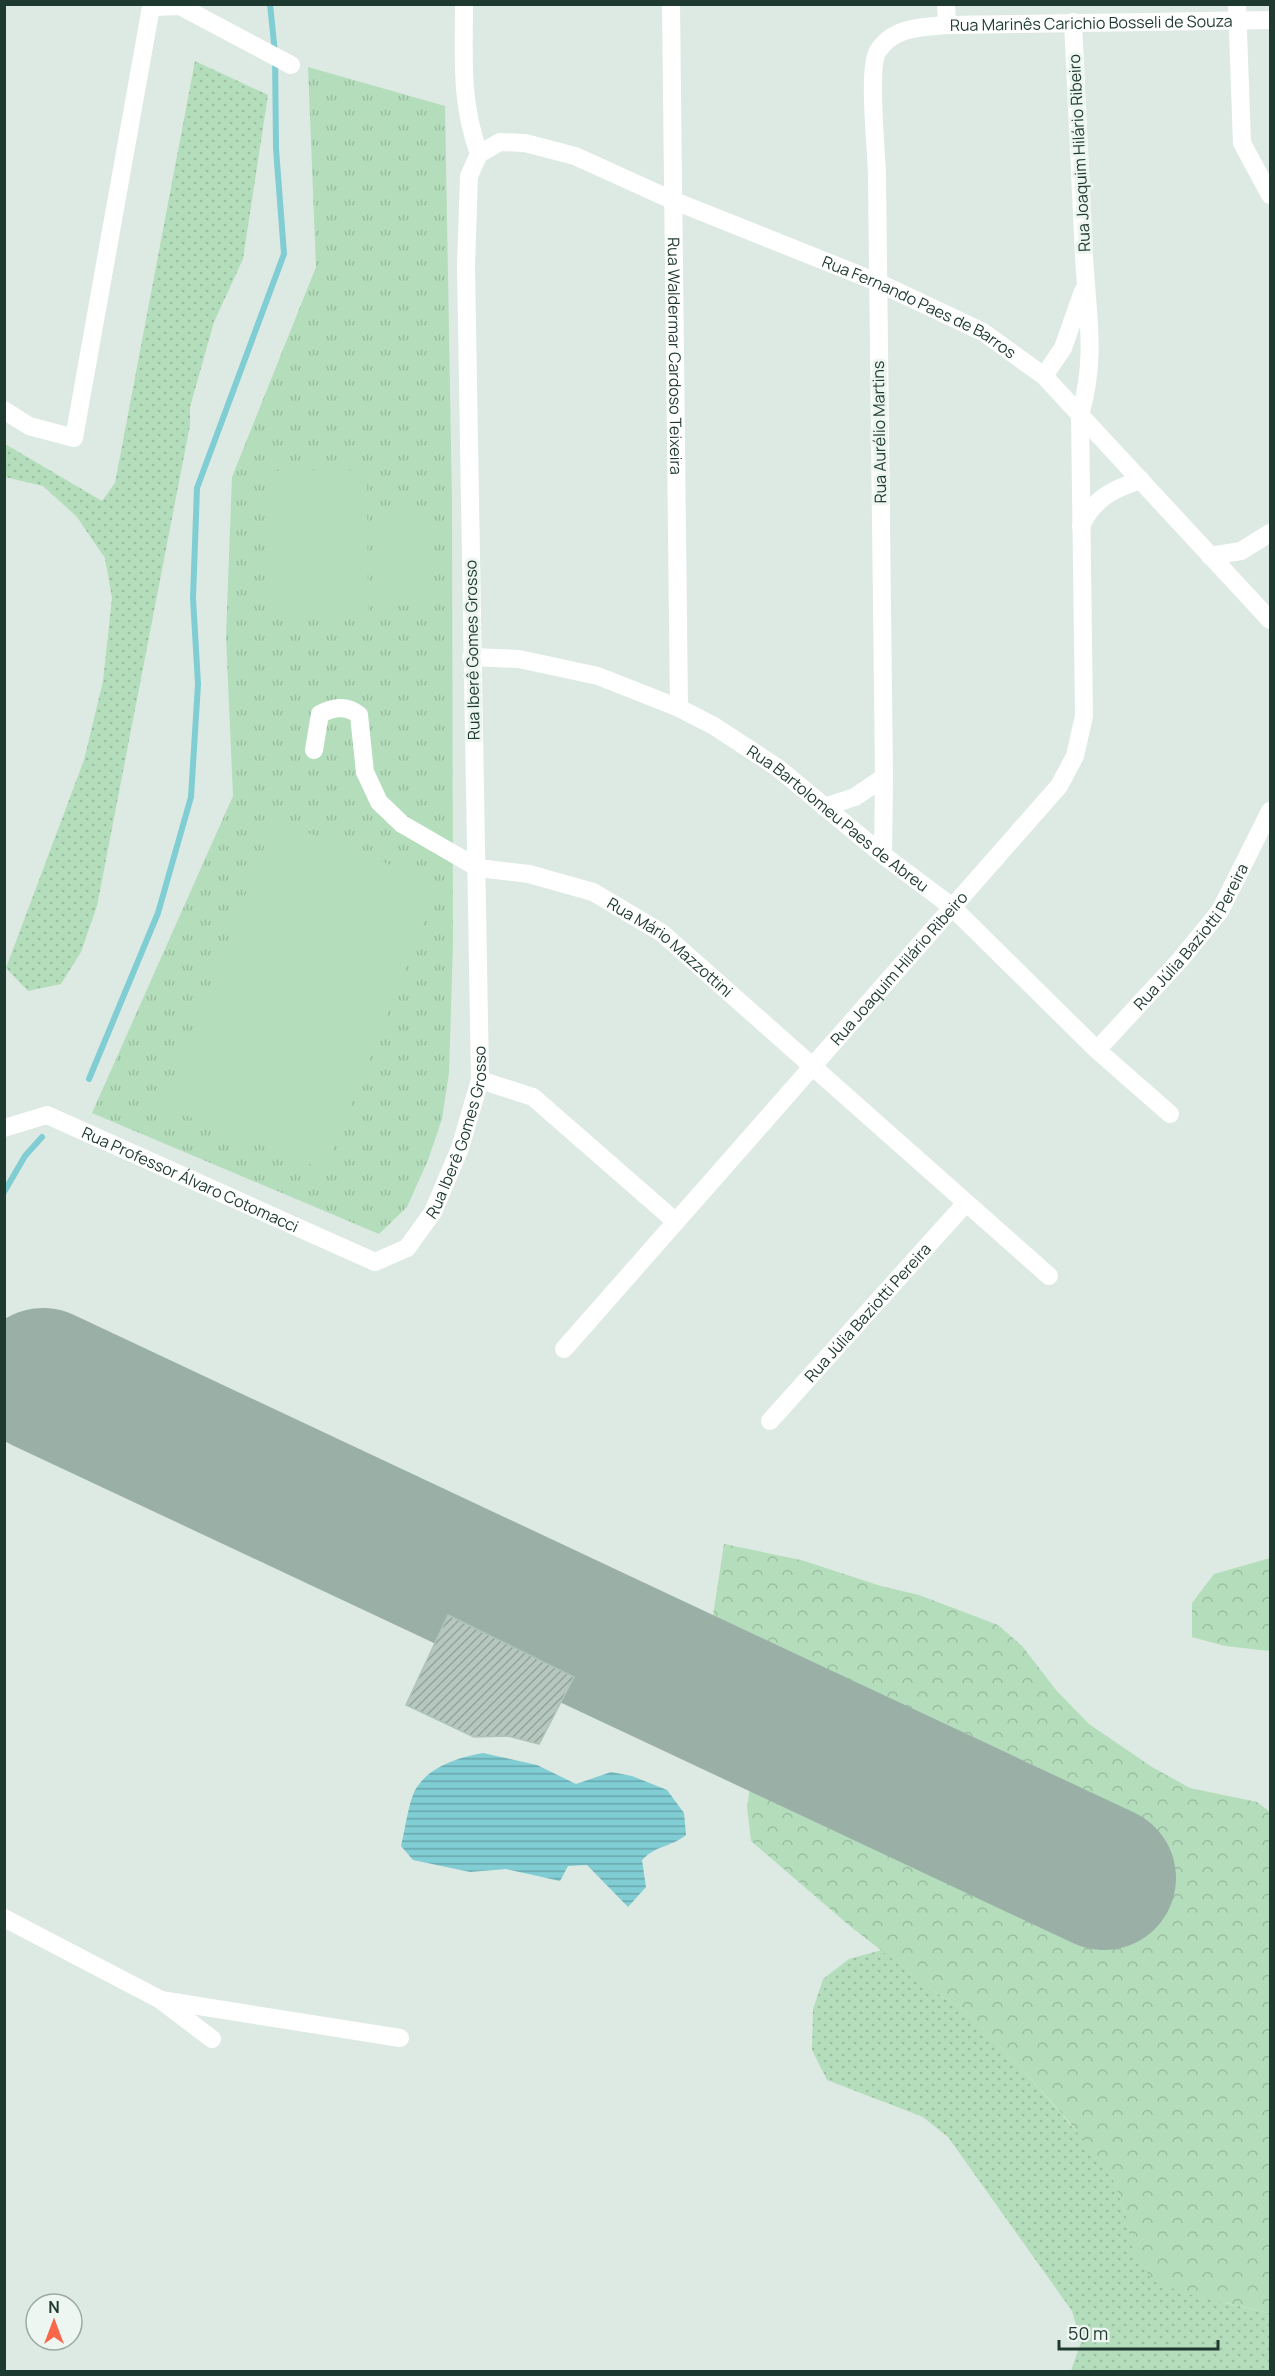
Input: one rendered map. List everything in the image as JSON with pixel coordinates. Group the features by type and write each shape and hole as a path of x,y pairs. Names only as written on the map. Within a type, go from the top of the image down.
{"street":[{"path":"464,4 464,95 470,129 479,154"},
{"name":"Rua Waldermar Cardoso Teixeira","path":"671,4 679,708"},
{"path":"946,4 947,24"},
{"path":"4,410 30,426 74,438 151,7 180,6 291,65"},
{"path":"1238,12 1242,143 1270,195"},
{"name":"Rua Marinês Carichio Bosseli de Souza","path":"911,28 947,24 1073,22 1238,12 1270,20"},
{"name":"Rua Joaquim Hilário Ribeiro","path":"564,1349 951,906 1059,786 1075,756 1084,716 1080,415 1089,386 1092,355 1085,284 1073,22"},
{"name":"Rua Aurélio Martins","path":"883,855 884,777 873,70 876,52 890,38 911,28"},
{"name":"Rua Fernando Paes de Barros","path":"479,154 500,142 525,143 575,156 672,200 877,282 984,332 1044,376 1270,620"},
{"name":"Rua Iberê Gomes Grosso","path":"375,1262 407,1248 433,1212 460,1148 480,1080 478,868 471,657 465,267 469,177 479,154"},
{"name":"Rua Joaquim Hilário Ribeiro","path":"1044,376 1062,348 1085,284"},
{"path":"1081,526 1087,513 1103,495 1141,480"},
{"path":"1210,556 1240,551 1270,533"},
{"name":"Rua Bartolomeu Paes de Abreu","path":"471,657 519,659 598,676 679,708 714,726 778,768 883,855 951,906 1097,1050 1170,1114"},
{"name":"Rua Mário Mazzottini","path":"314,750 321,714 330,709 351,708 359,715 365,772 379,802 402,824 478,868 529,874 593,892 662,933 965,1204 1049,1276"},
{"path":"824,807 855,797 884,777"},
{"name":"Rua Júlia Baziotti Pereira","path":"1097,1050 1180,960 1220,911 1270,811"},
{"path":"480,1080 533,1097 675,1221"},
{"name":"Rua Professor Álvaro Cotomacci","path":"4,1128 47,1115 375,1262"},
{"name":"Rua Júlia Baziotti Pereira","path":"770,1421 965,1204"},
{"path":"4,1918 161,2000 212,2039"},
{"path":"161,2000 400,2038"}],"green space":[{"path":"195,61 268,95 243,259 214,322 190,407 190,425 97,906 81,952 61,984 28,991 6,968 84,760 103,681 112,598 105,558 77,517 43,486 5,477 5,444 102,501 115,483"},
{"path":"308,67 445,106 452,503 453,943 449,1073 442,1119 428,1160 407,1207 379,1234 92,1113 233,796 226,636 232,477 316,267"},
{"path":"367,470 368,613 273,617 269,471"},
{"path":"378,512 430,515 432,604 378,607"},
{"path":"275,820 439,884 325,1170 162,1106"},
{"path":"724,1544 801,1560 881,1586 919,1595 998,1625 1023,1647 1056,1690 1089,1724 1152,1767 1190,1788 1257,1802 1270,1812 1270,2313 1187,2294 1153,2281 1133,2251 1125,2213 1113,2179 1071,2124 1021,2068 967,2013 934,1991 851,1927 751,1841 747,1807 752,1774 786,1778 844,1809 877,1822 936,1861 995,1891 1028,1896 1095,1892 1108,1863 1083,1859 820,1741 790,1724 711,1655 712,1622"},
{"path":"1270,1558 1270,1651 1225,1646 1192,1637 1192,1603 1214,1574"},
{"path":"882,1950 934,1991 967,2013 1021,2068 1092,2149 1113,2179 1125,2213 1225,2303 1270,2313 1270,2371 1071,2371 1081,2342 1072,2311 948,2137 923,2117 827,2080 812,2050 813,2009 823,1979 849,1959"}],"water":[{"path":"483,1753 537,1765 576,1784 611,1772 632,1776 667,1790 684,1813 686,1835 653,1851 642,1860 646,1887 628,1907 587,1865 568,1866 560,1881 506,1869 470,1872 413,1860 401,1846 409,1807 417,1787 438,1768 465,1757"}],"building":[{"path":"448,1615 574,1677 539,1744 508,1736 474,1737 406,1705"}],"waterway":[{"path":"89,1079 158,913 191,797 198,684 193,598 197,488 284,254 276,149 275,53 270,4"},
{"path":"4,1192 25,1156 42,1137"}],"runway":[{"path":"43,1380 1104,1878"}]}
